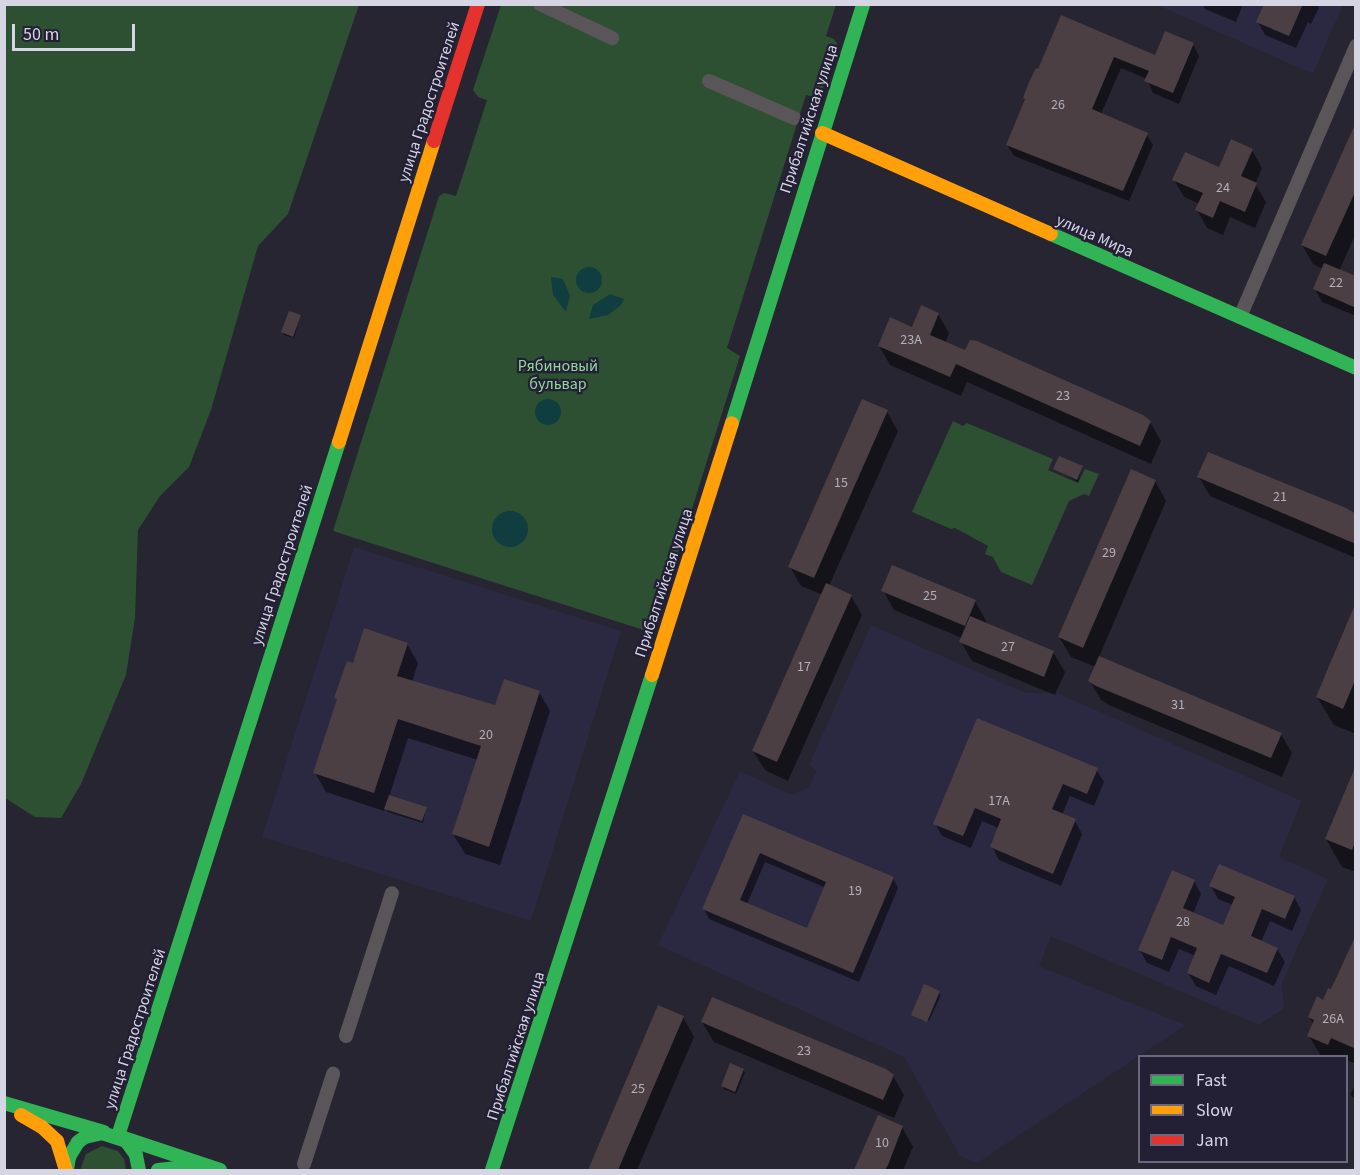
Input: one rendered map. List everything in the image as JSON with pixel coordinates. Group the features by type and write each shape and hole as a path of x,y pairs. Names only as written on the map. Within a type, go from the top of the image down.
{"street":[{"name":"улица Градостроителей","path":"114,1135 478,4"},
{"path":"540,4 612,38"},
{"name":"Прибалтийская улица","path":"492,1170 697,537 863,4"},
{"path":"1240,317 1356,46"},
{"path":"709,81 794,118"},
{"name":"улица Мира","path":"822,133 1356,368"},
{"path":"346,1036 392,893"},
{"path":"304,1164 333,1074"},
{"path":"4,1103 114,1135 214,1168"},
{"path":"4,1108 26,1117 51,1134 60,1149 67,1170"},
{"path":"67,1170 69,1157 78,1142 94,1134 114,1135 132,1147 139,1170"},
{"path":"158,1170 185,1166 214,1168"}],"shaded area":[{"path":"1157,5 1343,5 1313,74"},
{"path":"589,267 598,271 602,280 598,289 589,293 580,289 576,280 580,271"},
{"path":"551,277 563,279 570,296 566,312 553,295"},
{"path":"610,294 624,299 621,305 608,315 589,319 593,305"},
{"path":"548,399 557,403 561,412 557,421 548,425 539,421 535,412 539,403"},
{"path":"510,511 523,516 528,529 523,542 510,547 497,542 492,529 497,516"},
{"path":"354,547 621,631 531,921 262,837"},
{"path":"871,625 1026,693 1057,693 1302,801 1279,857 1328,879 1282,983 1284,1008 1259,1025 1051,936 1039,966 1186,1025 977,1163 960,1156 904,1057 658,945 740,771 792,795 809,787 817,771 809,765"}],"green space":[{"path":"5,4 359,5 288,214 258,246 211,410 189,467 160,496 138,530 135,618 126,675 81,784 61,818 35,817 5,798"},
{"name":"Рябиновый бульвар","path":"501,5 836,5 826,36 834,39 837,44 821,94 815,97 806,95 727,348 740,356 653,633 333,531 439,196 444,193 456,196 487,100 478,97 473,90"},
{"path":"953,421 963,426 967,423 1053,459 1048,470 1078,483 1085,469 1099,474 1089,496 1084,494 1069,501 1032,585 1001,572 993,557 985,554 988,546 955,528 951,529 912,512"},
{"path":"102,1146 118,1151 124,1159 126,1170 80,1170 86,1154"}],"building":[{"path":"1264,4 1303,4 1289,36 1256,22"},
{"path":"1061,15 1155,55 1165,31 1194,43 1173,93 1144,81 1149,71 1114,57 1092,109 1148,133 1123,191 1006,145 1025,99 1023,98 1029,82 1036,68 1038,69"},
{"path":"1356,122 1356,190 1326,256 1301,245"},
{"path":"1231,139 1253,149 1241,176 1257,183 1245,212 1220,201 1213,218 1195,210 1203,193 1172,180 1185,152 1219,167"},
{"path":"1324,263 1356,276 1356,308 1313,289"},
{"path":"921,305 939,313 930,335 965,350 970,340 977,341 1143,415 1151,421 1140,446 956,364 950,377 878,346 890,317 912,327"},
{"path":"289,311 301,315 293,337 281,332"},
{"path":"862,399 888,410 814,578 788,567"},
{"path":"1208,452 1356,514 1356,544 1197,477"},
{"path":"1059,456 1083,466 1077,480 1053,469"},
{"path":"1131,469 1156,480 1083,648 1058,637"},
{"path":"892,565 976,600 965,626 881,591"},
{"path":"826,583 852,595 777,762 752,751"},
{"path":"1356,602 1356,678 1343,709 1316,697"},
{"path":"970,616 1054,651 1044,677 959,642"},
{"path":"364,628 408,643 397,676 495,705 504,679 540,691 489,847 452,834 481,746 398,719 374,793 313,773 347,661 353,663"},
{"path":"1099,656 1282,733 1271,758 1096,686 1088,681"},
{"path":"977,718 1098,768 1087,794 1063,784 1052,809 1076,819 1053,874 990,847 1001,819 975,808 963,836 933,824"},
{"path":"1356,765 1356,840 1352,850 1325,839"},
{"path":"389,795 427,807 422,821 384,809"},
{"path":"743,814 894,877 853,973 702,909","holes":["760,853 826,882 807,928 740,900"]},
{"path":"1219,864 1295,896 1285,919 1262,909 1251,936 1278,948 1267,973 1221,954 1209,983 1187,973 1197,948 1171,937 1162,960 1138,950 1172,870 1195,880 1183,908 1223,925 1235,897 1209,886"},
{"path":"1356,935 1356,1049 1331,1038 1328,1045 1307,1036 1314,1020 1308,1017 1317,996 1323,1000 1328,988 1331,989"},
{"path":"924,984 940,991 927,1022 911,1015"},
{"path":"712,997 886,1069 894,1075 883,1100 701,1022"},
{"path":"658,1005 684,1016 618,1170 588,1170"},
{"path":"730,1063 744,1069 735,1092 721,1086"},
{"path":"878,1115 903,1126 888,1165 885,1170 854,1170"}],"traffic: fast":[{"path":"732,423 863,4"},
{"path":"1051,234 1356,368"},
{"path":"220,1170 118,1136 339,442"},
{"path":"492,1170 652,675"},
{"path":"4,1103 104,1132"},
{"path":"67,1170 69,1157 78,1142 85,1137 102,1133 126,1141 136,1155 139,1170"},
{"path":"158,1170 194,1166"}],"traffic: slow":[{"path":"822,133 1051,234"},
{"path":"339,442 434,141"},
{"path":"652,675 732,423"},
{"path":"21,1115 42,1127 57,1141 66,1170"}],"traffic: jam":[{"path":"434,141 478,4"}]}
